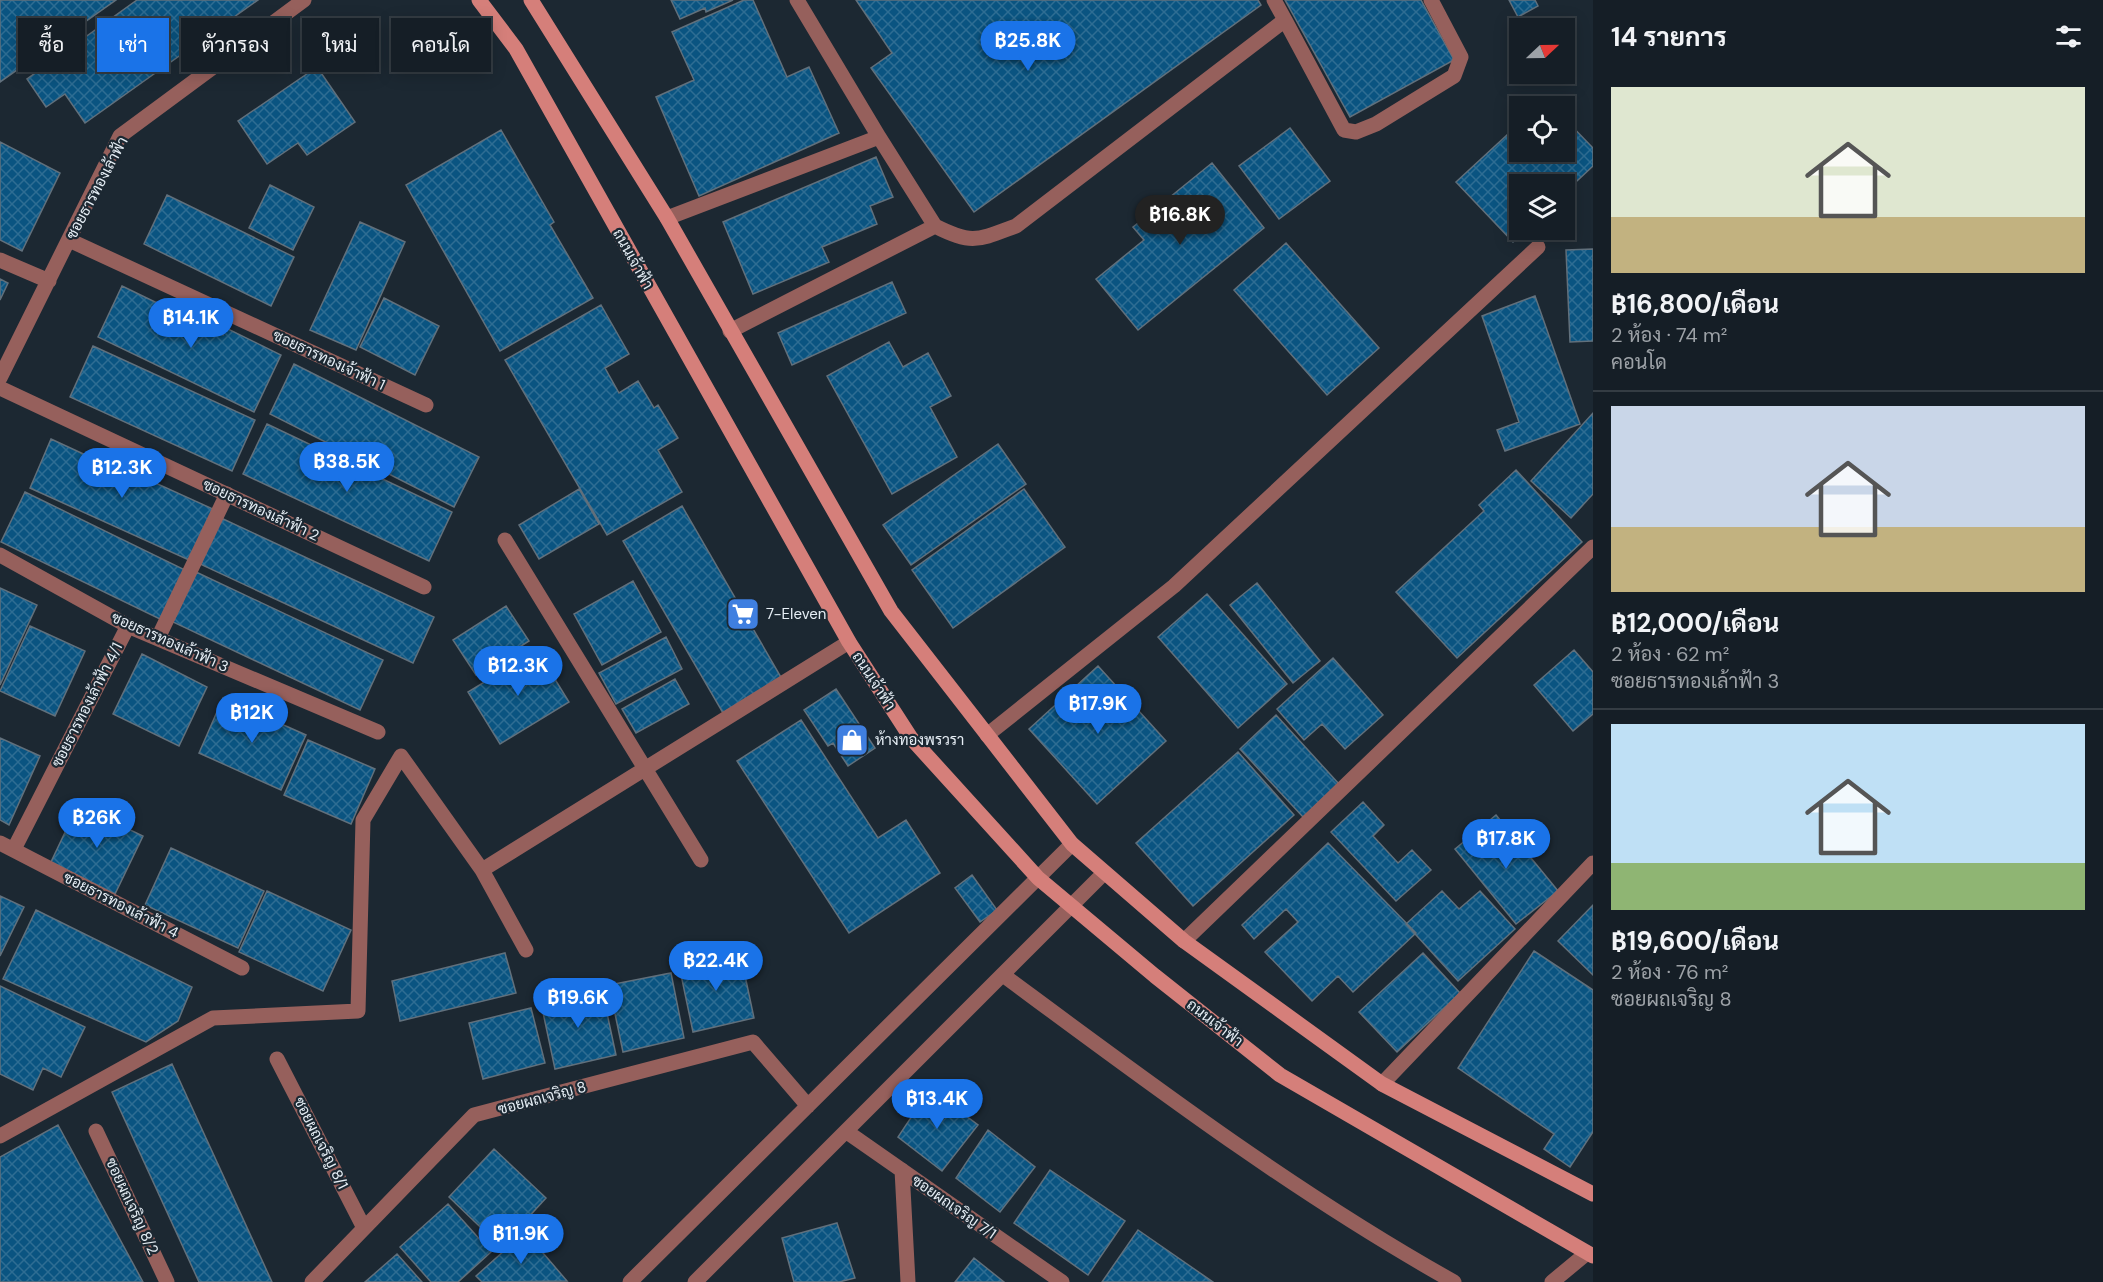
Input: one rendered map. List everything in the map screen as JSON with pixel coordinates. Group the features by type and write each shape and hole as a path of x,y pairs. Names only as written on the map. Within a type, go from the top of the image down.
{"main road":[{"name":"ถนนเจ้าฟ้า","path":"479,0 516,49 849,642 911,738 1038,878 1280,1075 1590,1255"},
{"path":"531,0 667,218 891,611 1072,844 1184,941 1382,1084 1593,1194"}],"street":[{"name":"ซอยธารทองเล้าฟ้า","path":"0,378 120,136 304,0"},
{"path":"796,0 935,226 959,238 980,240 1016,226 1285,20"},
{"path":"1274,0 1344,130 1356,132 1376,124 1454,76 1461,57 1431,0"},
{"path":"667,218 879,137"},
{"path":"730,331 935,226"},
{"name":"ซอยธารทองเจ้าฟ้า 1","path":"69,240 426,405"},
{"path":"987,735 1174,586 1538,247"},
{"path":"0,260 49,281"},
{"name":"ซอยธารทองเล้าฟ้า 2","path":"0,388 424,587"},
{"path":"158,638 227,494"},
{"path":"506,540 701,860"},
{"path":"1184,941 1593,547"},
{"name":"ซอยธารทองเล้าฟ้า 3","path":"0,555 128,626 378,732"},
{"name":"ซอยธารทองเล้าฟ้า 4/1","path":"7,846 128,626"},
{"path":"482,870 849,642"},
{"path":"0,1136 213,1018 358,1011 363,820 401,756 482,870 526,950"},
{"path":"630,1282 1072,844"},
{"name":"ซอยธารทองเล้าฟ้า 4","path":"7,846 242,968"},
{"path":"1382,1084 1593,863"},
{"path":"695,1282 1104,873"},
{"path":"1003,975 1150,1084 1375,1238 1454,1282"},
{"name":"ซอยผถเจริญ 8","path":"312,1282 474,1115 753,1042 808,1106"},
{"name":"ซอยผถเจริญ 8/1","path":"277,1059 364,1228"},
{"name":"ซอยผถเจริญ 8/2","path":"96,1131 167,1282"},
{"name":"ซอยผถเจริญ 7/1","path":"847,1132 1062,1282"},
{"path":"902,1170 908,1282"},
{"path":"1552,1282 1590,1255"}],"building":[{"path":"0,0 116,0 85,22 85,18 18,18 18,69 0,82"},
{"path":"137,0 258,0 233,18 181,18 181,55 169,63 169,18 112,18"},
{"path":"671,0 733,0 706,12 705,8 680,19"},
{"path":"744,0 753,0 787,77 809,67 839,133 699,196 656,97 694,80 672,32"},
{"path":"856,0 1258,0 1261,5 974,212 871,68 892,53"},
{"path":"1285,0 1421,0 1454,60 1350,117"},
{"path":"1509,0 1535,0 1538,6 1518,17"},
{"path":"97,29 97,72 157,72 85,123 65,94 46,107 27,79 37,72 85,72 85,37"},
{"path":"310,72 320,72 355,122 307,155 298,143 267,164 238,121"},
{"path":"1290,128 1330,181 1279,219 1239,166"},
{"path":"1575,129 1593,148 1593,166 1575,183 1575,174 1509,174 1509,238 1456,182 1509,133 1509,162 1575,162"},
{"path":"501,130 554,222 550,225 593,298 500,351 406,185"},
{"path":"0,142 60,173 22,251 0,240"},
{"path":"876,157 893,197 870,206 877,224 822,247 829,262 753,294 723,222"},
{"path":"1212,163 1264,228 1138,330 1096,279 1144,240 1133,227"},
{"path":"270,185 314,207 293,250 249,228"},
{"path":"167,195 294,257 271,306 144,244"},
{"path":"360,222 405,242 356,350 310,330"},
{"path":"1286,243 1379,348 1327,395 1234,290"},
{"path":"1593,249 1593,341 1570,342 1566,250"},
{"path":"0,279 8,283 0,300"},
{"path":"892,282 906,313 792,365 778,333"},
{"path":"122,286 223,335 226,328 281,355 254,412 98,337"},
{"path":"1535,296 1580,424 1505,451 1497,430 1519,422 1482,316"},
{"path":"384,298 439,326 415,375 360,347"},
{"path":"601,305 629,354 605,368 619,393 638,381 654,408 658,405 678,438 658,450 682,492 607,535 505,360"},
{"path":"889,342 903,367 928,353 951,396 930,407 957,457 892,494 827,376"},
{"path":"93,346 255,420 232,471 70,397"},
{"path":"294,364 479,457 454,507 270,414"},
{"path":"1593,413 1593,494 1571,518 1531,481"},
{"path":"267,424 452,512 429,561 243,474"},
{"path":"51,439 105,464 107,461 213,509 189,560 30,488"},
{"path":"998,444 1026,484 911,565 883,525"},
{"path":"1516,470 1582,542 1457,658 1396,592 1484,511 1479,505"},
{"path":"579,489 599,524 539,559 519,525"},
{"path":"1024,489 1065,547 953,628 912,570"},
{"path":"25,492 185,570 162,620 1,542"},
{"path":"682,506 782,679 723,713 623,541"},
{"path":"221,518 434,617 413,663 200,564"},
{"path":"196,572 383,660 360,710 173,622"},
{"path":"633,581 661,632 602,665 574,614"},
{"path":"1257,583 1320,661 1293,683 1230,605"},
{"path":"0,588 37,605 0,685"},
{"path":"1207,594 1287,684 1238,728 1158,637"},
{"path":"506,606 529,641 476,675 453,640"},
{"path":"30,626 85,651 55,716 0,691"},
{"path":"666,637 682,669 616,704 599,673"},
{"path":"537,650 569,702 500,744 468,692"},
{"path":"1574,650 1593,672 1593,714 1573,731 1534,685"},
{"path":"142,654 207,687 179,746 113,714"},
{"path":"1333,658 1383,715 1345,749 1322,724 1304,740 1277,709"},
{"path":"1098,666 1166,741 1097,804 1029,729"},
{"path":"675,679 689,704 636,733 622,709"},
{"path":"836,689 875,748 848,766 833,743 828,746 804,710"},
{"path":"223,698 306,735 281,790 199,753"},
{"path":"1276,715 1339,784 1303,817 1240,749"},
{"path":"801,720 878,838 906,820 940,873 849,933 737,761"},
{"path":"0,738 40,756 9,825 0,820"},
{"path":"308,740 375,769 351,824 284,795"},
{"path":"1238,752 1294,815 1193,906 1136,843"},
{"path":"1363,802 1384,825 1373,836 1398,863 1412,850 1431,870 1396,901 1331,832"},
{"path":"78,805 143,836 115,894 51,862"},
{"path":"1496,815 1558,891 1516,924 1455,849"},
{"path":"1328,843 1416,933 1353,992 1338,976 1312,1001 1265,952 1298,922 1286,909 1254,939 1242,925"},
{"path":"171,848 264,891 238,948 145,905"},
{"path":"972,875 997,910 980,922 955,888"},
{"path":"267,891 351,930 323,991 239,952"},
{"path":"1442,891 1459,909 1480,891 1515,929 1458,981 1406,924"},
{"path":"0,896 24,907 0,956"},
{"path":"1593,905 1593,975 1558,941"},
{"path":"36,910 192,987 178,1021 146,1042 3,979"},
{"path":"1534,951 1593,990 1593,1132 1570,1167 1544,1149 1554,1134 1458,1068"},
{"path":"740,952 754,1018 693,1032 679,965"},
{"path":"505,953 516,993 400,1021 392,981"},
{"path":"1423,953 1460,993 1397,1052 1359,1012"},
{"path":"671,973 684,1038 623,1052 609,985"},
{"path":"0,986 85,1027 61,1077 43,1068 33,1090 0,1074"},
{"path":"602,990 616,1055 555,1069 541,1003"},
{"path":"531,1008 545,1063 483,1079 469,1023"},
{"path":"172,1064 272,1282 199,1282 112,1092"},
{"path":"930,1089 978,1125 942,1171 898,1137"},
{"path":"58,1125 143,1282 0,1282 0,1157"},
{"path":"988,1130 1035,1167 1000,1212 956,1178"},
{"path":"494,1149 546,1198 501,1247 449,1197"},
{"path":"1050,1170 1125,1221 1088,1275 1014,1223"},
{"path":"448,1204 491,1252 458,1282 431,1282 400,1247"},
{"path":"837,1223 855,1278 839,1282 794,1282 782,1238"},
{"path":"1138,1230 1213,1282 1102,1282"},
{"path":"525,1232 567,1281 482,1282 476,1276"},
{"path":"397,1254 422,1282 365,1282"},
{"path":"974,1258 1004,1282 955,1282"}],"place":[{"name":"7-Eleven","path":"743,614"},
{"name":"ห้างทองพรวรา","path":"852,740"}]}
